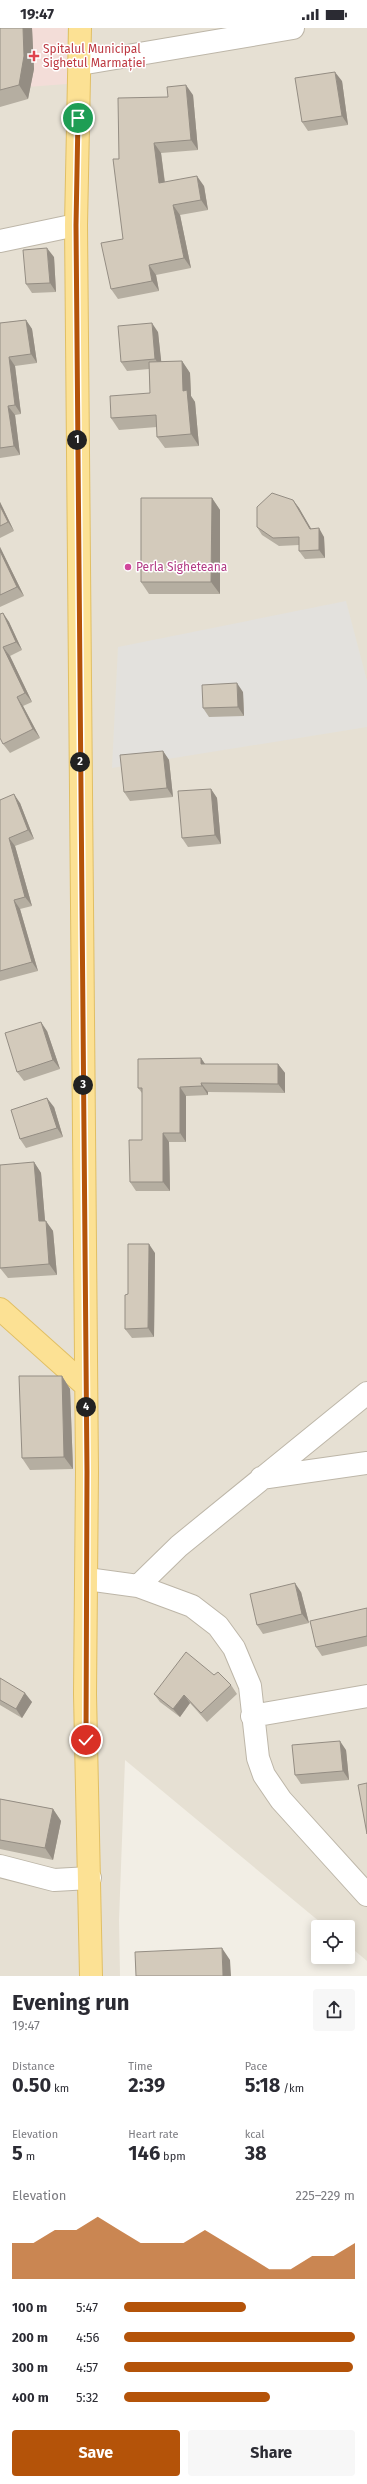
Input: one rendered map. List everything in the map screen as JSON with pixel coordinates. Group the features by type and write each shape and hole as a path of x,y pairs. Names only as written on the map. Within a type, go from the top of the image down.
{"main road":[{"path":"80,28 76,225 87,1579 85,1694 91,1976"},
{"path":"0,1309 85,1385"}],"street":[{"path":"80,64 293,28"},
{"path":"0,241 76,225"},
{"path":"138,1586 179,1546 367,1393"},
{"path":"261,1478 367,1463"},
{"path":"87,1579 138,1586 192,1606 218,1626 234,1648 243,1666 250,1686 252,1716 258,1758 264,1775 281,1800 367,1895"},
{"path":"252,1716 367,1696"},
{"path":"0,1866 54,1880 90,1878"}],"shaded area":[{"path":"0,28 367,28 367,1961 355,1951 355,1920 318,1920 125,1760 119,1920 120,1976 0,1976"},
{"name":"Spitalul Municipal Sighetul Marmației","path":"0,28 67,28 67,84 0,89"},
{"path":"346,601 367,681 367,727 112,768 118,647"}],"building":[{"path":"0,28 23,28 24,56 19,85 0,90"},
{"path":"335,72 342,116 302,122 295,78"},
{"path":"186,85 191,140 154,143 159,183 197,176 201,200 173,205 184,258 149,265 152,281 111,289 101,243 123,239 113,159 119,159 118,98 168,97 167,87"},
{"path":"47,248 50,283 26,284 23,250"},
{"path":"26,320 31,354 9,357 15,405 8,406 14,446 0,448 0,323"},
{"path":"152,323 155,359 121,362 118,326"},
{"path":"182,361 183,391 187,390 191,434 157,437 156,415 111,418 110,396 150,393 149,362"},
{"path":"272,493 293,500 310,529 319,528 319,550 299,551 299,537 273,538 257,527 257,507"},
{"path":"141,498 212,498 211,582 141,582"},
{"path":"0,506 8,522 0,526"},
{"path":"0,551 17,587 0,595"},
{"path":"3,613 16,642 3,647 25,693 17,697 33,729 3,744 0,738 0,614"},
{"path":"237,683 238,707 203,708 202,685"},
{"path":"163,751 167,788 124,792 120,755"},
{"path":"211,789 215,835 182,838 178,791"},
{"path":"14,794 28,830 9,838 25,897 14,900 32,962 0,971 0,800"},
{"path":"41,1022 53,1060 17,1072 5,1033"},
{"path":"201,1058 201,1064 278,1064 278,1084 201,1083 202,1086 180,1087 180,1133 163,1133 163,1182 130,1182 129,1140 142,1140 142,1088 138,1088 138,1059"},
{"path":"47,1098 57,1128 20,1139 11,1110"},
{"path":"34,1162 39,1221 46,1221 49,1264 0,1268 0,1165"},
{"path":"128,1244 149,1244 148,1328 125,1329 125,1295 128,1294"},
{"path":"19,1376 62,1376 64,1457 22,1458"},
{"path":"295,1583 302,1614 257,1625 250,1594"},
{"path":"367,1608 367,1636 316,1647 310,1621"},
{"path":"186,1652 214,1675 218,1672 231,1685 201,1713 184,1695 173,1709 154,1694"},
{"path":"0,1678 25,1693 16,1709 0,1700"},
{"path":"340,1741 343,1771 295,1775 292,1745"},
{"path":"367,1783 367,1834 358,1785"},
{"path":"0,1799 53,1809 45,1848 0,1840"},
{"path":"222,1948 223,1976 136,1976 135,1952"}],"place":[{"name":"Spitalul Municipal Sighetul Marmației","path":"34,56"},
{"name":"Perla Sigheteana","path":"128,567"}],"route":[{"path":"78,118 76,225 85,1385 87,1471 86,1740"}]}
